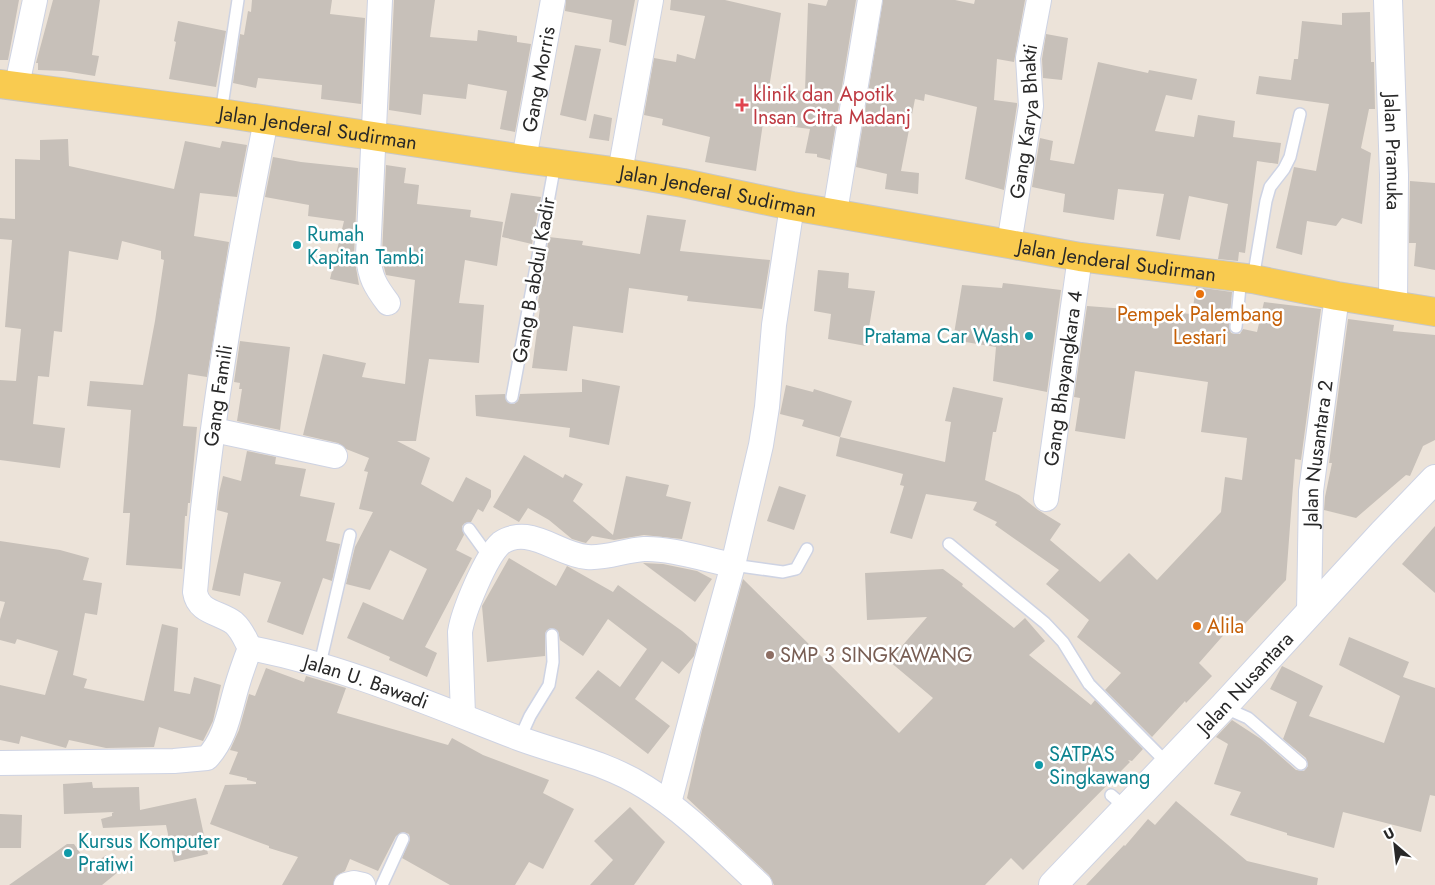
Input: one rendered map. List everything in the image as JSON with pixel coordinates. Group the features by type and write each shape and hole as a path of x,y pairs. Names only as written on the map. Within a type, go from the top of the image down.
{"main road":[{"name":"Jalan Jenderal Sudirman","path":"8,84 221,113 555,164 620,172 792,206 835,212 1009,244 1080,256 1247,278 1337,296 1435,312"}],"street":[{"path":"8,84 35,0"},
{"path":"380,0 368,256 372,279 388,303"},
{"name":"Gang Morris","path":"524,159 553,0"},
{"path":"620,172 651,0"},
{"path":"835,212 870,0"},
{"name":"Gang Karya Bhakti","path":"1009,244 1031,106 1028,58 1039,0"},
{"name":"Jalan Pramuka","path":"1388,0 1394,175 1393,304"},
{"name":"Gang Famili","path":"250,648 233,622 199,605 195,592 198,545 226,344 244,231 266,120"},
{"path":"669,803 733,565 761,445 767,407 774,325 792,206"},
{"name":"Gang Bhayangkara 4","path":"1046,499 1080,256"},
{"name":"Jalan Nusantara 2","path":"1309,612 1310,491 1337,296"},
{"path":"214,430 334,456"},
{"name":"Jalan Nusantara","path":"1054,885 1118,802 1168,764 1435,479"},
{"path":"463,715 460,632 462,620 490,558 502,542 512,537 526,537 544,542 570,554 589,557 605,556 625,550 660,549 733,565"},
{"path":"0,763 174,762 208,758 225,729 250,648"},
{"name":"Jalan U. Bawadi","path":"250,648 320,664 463,715 520,738 616,770 669,803 760,885"},
{"path":"346,885 354,883 362,885"}],"lane":[{"path":"221,113 238,0"},
{"path":"1236,327 1270,187 1284,169 1290,157 1300,114"},
{"name":"Gang B abdul Kadir","path":"512,397 555,164"},
{"path":"469,529 490,558"},
{"path":"320,664 350,536"},
{"path":"949,544 1046,623 1063,642 1089,684 1168,764"},
{"path":"733,565 784,572 796,569 806,549"},
{"path":"520,738 548,685 552,662 552,635"},
{"path":"1222,707 1248,718 1301,764"},
{"path":"382,885 403,839"}],"building":[{"path":"0,0 19,0 8,60 0,60"},
{"path":"53,0 100,0 92,55 99,56 95,76 64,71 38,70 38,63 36,63"},
{"path":"252,0 332,0 330,14 365,18 361,104 321,99 322,85 258,78 256,88 233,83 240,34 244,35 248,11 251,12"},
{"path":"394,0 435,0 430,37 477,41 478,30 517,36 517,42 531,44 515,132 500,129 507,91 468,84 466,99 423,94 421,115 389,110"},
{"path":"566,0 635,0 626,46 609,42 612,20 565,11"},
{"path":"671,0 725,0 781,13 769,88 805,91 808,3 826,6 828,0 856,0 830,160 817,157 817,154 805,153 810,129 763,123 756,171 705,162 710,137 662,125 663,119 644,115 654,58 676,62 677,54 695,59 705,16 670,10"},
{"path":"883,0 955,0 974,4 975,0 1025,0 1014,62 997,59 994,100 1017,103 1004,190 965,179 977,107 925,94 924,101 915,99 901,171 919,173 918,194 885,189 887,174 856,167"},
{"path":"1370,12 1371,62 1374,62 1375,109 1369,109 1361,148 1371,153 1362,224 1342,218 1336,226 1307,221 1302,255 1276,248 1294,167 1316,171 1329,104 1256,94 1259,76 1291,80 1294,59 1298,59 1302,21 1342,25 1342,13"},
{"path":"178,21 226,31 216,87 169,79"},
{"path":"1046,34 1068,38 1062,80 1043,78 1042,59"},
{"path":"575,45 601,49 586,121 560,115"},
{"path":"1098,62 1148,73 1149,70 1197,79 1192,100 1166,95 1155,131 1194,137 1198,115 1235,121 1233,137 1281,143 1278,164 1257,161 1245,253 1239,252 1238,261 1218,259 1228,204 1189,196 1180,240 1156,236 1164,194 1118,189 1114,220 1063,212 1065,194 1032,187 1040,138 1053,141 1050,160 1074,164"},
{"path":"594,114 612,118 609,141 589,138"},
{"path":"68,139 69,166 174,189 185,141 220,148 222,141 247,145 237,197 200,193 194,236 229,242 207,377 188,374 183,426 197,427 190,503 188,503 187,516 185,516 182,569 126,565 130,513 123,513 131,410 87,406 90,381 143,385 164,260 161,259 161,251 122,241 118,260 69,251 62,332 54,331 49,377 38,376 33,424 65,428 60,468 0,460 0,380 16,381 21,329 5,327 12,240 0,239 0,218 15,219 15,159 40,160 40,140"},
{"path":"273,157 358,168 354,256 359,285 330,279 344,221 308,216 309,205 265,197"},
{"path":"386,165 406,168 404,183 419,185 417,204 471,210 470,217 503,222 497,266 465,260 459,303 484,305 479,363 429,359 416,441 397,441 430,458 421,484 453,502 466,477 491,490 491,497 483,512 478,509 471,522 465,523 462,526 464,535 456,550 472,558 425,647 437,653 427,677 389,660 390,657 347,638 363,602 403,620 427,569 390,550 370,590 346,584 355,547 373,512 359,509 368,472 364,471 369,458 346,449 338,443 303,435 323,354 366,363 362,377 405,384 415,280 386,275 382,255"},
{"path":"1410,181 1435,183 1435,270 1414,266 1416,243 1409,243"},
{"path":"511,193 541,197 532,244 502,237"},
{"path":"647,215 686,220 680,251 770,260 762,309 687,301 688,296 629,288 623,333 573,326 567,371 532,368 540,308 537,308 549,237 583,241 582,245 640,254"},
{"path":"818,270 849,273 848,288 875,291 866,346 828,339 831,314 814,311"},
{"name":"Pratama Car Wash","path":"1003,283 1061,290 1047,392 993,381 996,347 953,340 962,285 1002,288"},
{"path":"1196,287 1232,292 1229,327 1231,333 1235,334 1240,334 1243,329 1257,332 1264,302 1321,309 1301,460 1295,459 1286,580 1241,628 1235,622 1199,663 1212,676 1186,703 1185,701 1152,737 1105,690 1121,673 1077,637 1089,620 1046,584 1059,570 995,525 997,522 973,510 977,502 926,494 912,539 890,533 904,486 900,485 903,474 836,456 840,437 945,462 951,422 945,421 953,387 1003,398 996,432 993,432 985,480 1019,495 1038,510 1061,524 1050,540 1100,582 1129,553 1157,580 1221,512 1225,477 1242,480 1247,438 1201,432 1208,382 1135,371 1125,439 1075,431 1080,398 1074,397 1087,306 1192,314"},
{"path":"1348,319 1394,325 1393,331 1435,335 1435,440 1423,446 1410,476 1406,475 1356,518 1324,510 1332,463 1329,463"},
{"path":"240,341 290,347 280,430 237,421 242,389 239,389 240,383 234,382"},
{"path":"582,379 620,386 609,445 569,437 570,428 476,416 475,395 505,394 507,402 514,404 518,401 520,394 582,392"},
{"path":"786,385 813,392 814,389 852,401 840,437 802,426 804,420 780,414"},
{"path":"247,451 276,457 275,464 306,469 300,496 335,503 326,541 340,544 332,581 323,578 303,635 267,622 281,582 244,573 240,596 212,590 228,513 217,510 223,476 241,481"},
{"path":"524,455 563,478 565,474 583,484 573,501 613,535 626,476 669,485 666,496 691,502 682,539 644,535 614,540 592,536 586,543 572,539 549,520 528,508 519,522 493,507"},
{"path":"779,486 806,495 794,530 767,521"},
{"path":"1435,526 1435,593 1402,564"},
{"path":"0,541 60,550 89,558 83,580 102,583 97,615 85,613 73,675 87,679 84,688 144,701 162,624 178,628 174,691 190,694 194,677 221,685 213,721 203,741 159,727 154,747 106,748 69,740 66,748 21,736 19,744 0,740 0,685 45,695 58,651 17,639 15,644 0,640 0,619 5,602 0,601"},
{"path":"509,558 556,586 567,566 613,592 618,585 697,644 694,656 679,674 662,661 635,699 670,726 648,754 575,698 598,670 620,687 647,649 608,619 583,656 560,640 558,631 551,628 546,631 545,635 545,656 487,662 482,606"},
{"path":"643,563 663,564 697,571 712,579 695,602"},
{"path":"943,569 1014,628 1025,618 1045,641 1029,655 1091,705 1095,700 1143,749 1132,761 1128,760 1130,762 1023,870 1011,858 985,885 774,885 769,875 687,798 702,730 743,579 899,733 933,698 889,661 927,617 867,620 865,573"},
{"path":"1349,637 1409,662 1403,677 1435,688 1435,796 1430,795 1421,832 1343,812 1334,848 1287,835 1287,833 1230,815 1241,792 1214,784 1228,744 1216,737 1232,720 1261,739 1296,770 1304,771 1308,766 1306,758 1283,739 1297,702 1270,689 1282,666 1323,686 1309,716 1384,743 1400,696 1339,665"},
{"path":"266,668 304,682 306,676 346,688 337,713 448,745 452,738 483,755 549,780 543,793 574,809 543,869 529,862 515,885 450,885 402,858 410,839 409,834 403,832 396,836 378,871 350,859 345,871 336,876 333,885 282,885 298,857 269,848 269,846 210,824 225,785 256,784 256,782 247,780 247,778 229,774 238,752 230,750 239,730 249,694 255,696"},
{"path":"92,782 93,788 139,787 140,810 196,798 208,854 174,862 166,825 103,828 101,819 112,816 114,812 64,814 63,784"},
{"path":"1176,801 1247,861 1318,878 1317,885 1086,885 1125,846 1148,819 1155,825"},
{"path":"630,807 665,842 634,885 590,885 613,860 594,841"},
{"path":"0,814 22,815 21,848 0,848"},
{"name":"Kursus Komputer Pratiwi","path":"67,844 74,844 90,867 106,855 118,872 102,885 9,885"}],"place":[{"name":"klinik dan Apotik Insan Citra Madanj","path":"742,105"},
{"name":"Rumah Kapitan Tambi","path":"297,245"},
{"name":"Pempek Palembang Lestari","path":"1200,294"},
{"name":"Pratama Car Wash","path":"1029,336"},
{"name":"Alila","path":"1197,626"},
{"name":"SMP 3 SINGKAWANG","path":"770,655"},
{"name":"SATPAS Singkawang","path":"1039,765"},
{"name":"Kursus Komputer Pratiwi","path":"68,853"}]}
